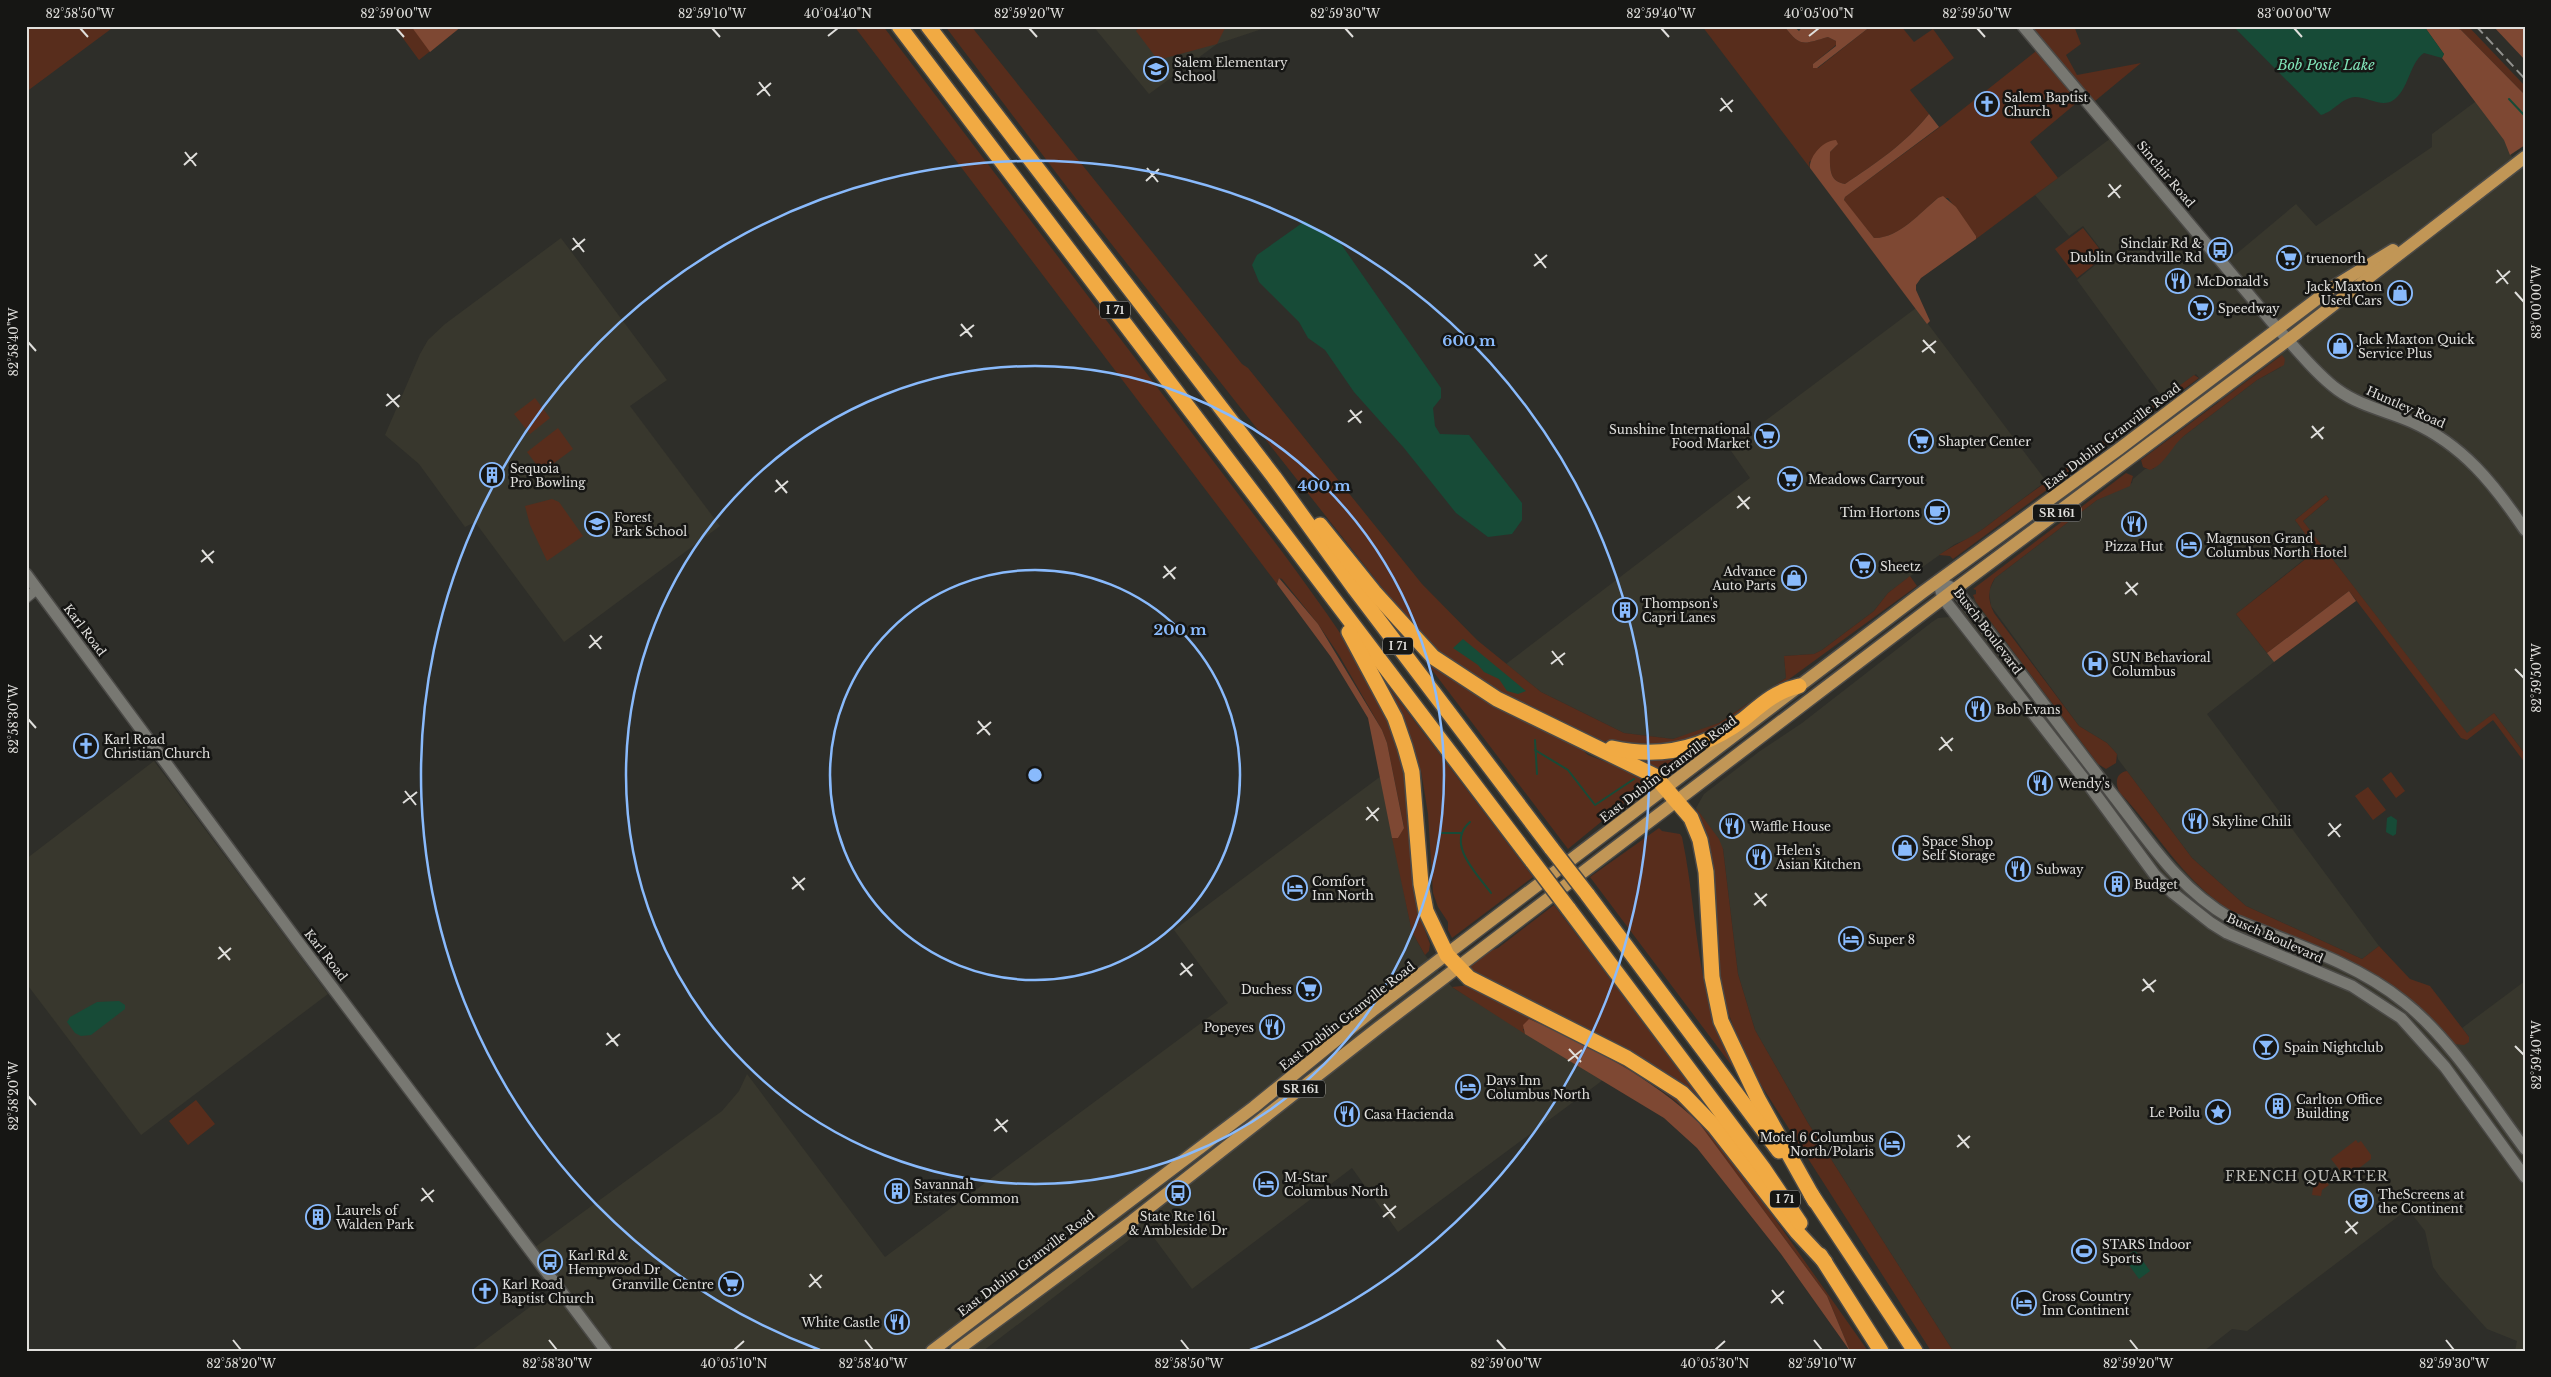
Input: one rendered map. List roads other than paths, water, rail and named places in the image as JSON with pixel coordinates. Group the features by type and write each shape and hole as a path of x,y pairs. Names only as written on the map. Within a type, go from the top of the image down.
{"highway":[{"name":"I 71","path":"899,26 1764,1168 1881,1351"},
{"name":"I 71","path":"928,26 1246,441 1424,681 1587,894 1815,1200 1916,1351"},
{"path":"1246,441 1308,510 1374,592 1433,657 1497,699 1644,769 1668,788 1691,818 1700,840 1706,872 1712,977 1722,1021 1758,1099 1815,1200"},
{"path":"1324,587 1375,680 1394,718 1405,747 1412,772 1421,884 1426,911 1447,955 1457,968 1469,978 1626,1058 1682,1093 1714,1126 1797,1232 1825,1262"},
{"path":"1589,742 1622,750 1650,753 1696,746 1727,732 1782,690 1799,686"}],"main road":[{"name":"Sinclair Road","path":"2024,26 2288,340"},
{"name":"East Dublin Granville Road","path":"956,1351 1132,1221 1457,968 1943,598 2288,340 2525,157"},
{"name":"East Dublin Granville Road","path":"932,1351 1249,1111 1372,1011 1938,581 2119,449 2348,276 2434,226"},
{"name":"Huntley Road","path":"2288,340 2320,376 2339,391 2365,404 2411,421 2457,448 2477,467 2525,530"},
{"name":"Karl Road","path":"26,574 299,943 363,1025 606,1351"},
{"name":"Busch Boulevard","path":"1938,581 1955,589 2184,885 2214,909 2230,918 2359,973 2404,1001 2437,1033 2525,1149"},
{"name":"Busch Boulevard","path":"1938,581 1943,598 2091,788 2154,875 2204,918 2228,933 2352,986 2401,1018 2445,1067 2525,1177"}],"street":[{"path":"26,598 37,589"}],"water":[{"name":"Bob Poste Lake","path":"2233,26 2424,26 2444,54 2442,58 2424,53 2415,63 2402,91 2388,103 2355,97 2342,102 2321,115"},
{"path":"1305,221 1341,244 1441,388 1441,398 1433,408 1435,426 1440,434 1469,435 1522,503 1522,520 1512,534 1488,537 1456,513 1404,448 1354,392 1325,350 1308,338 1299,322 1259,282 1252,265 1257,255"},
{"path":"1463,639 1526,691 1518,694 1507,691 1499,679 1484,672 1478,665 1453,648"},
{"path":"2391,816 2397,820 2396,834 2393,836 2386,832 2387,818"},
{"path":"119,1001 125,1005 125,1009 91,1035 81,1036 75,1033 67,1022 70,1017 97,1002"},
{"path":"2135,1250 2150,1271 2139,1279 2124,1258"}],"waterway":[{"path":"2509,99 2525,116"},
{"path":"1535,740 1537,774"},
{"path":"1535,750 1568,770 1595,805 1634,779"},
{"path":"1470,822 1463,830 1461,839 1462,849 1472,868 1491,893"},
{"path":"1442,833 1461,833"}],"railway":[{"path":"2476,26 2525,79"}],"place":[{"name":"Salem Elementary School","path":"1156,69"},
{"name":"Salem Baptist Church","path":"1987,104"},
{"name":"Sinclair Rd & Dublin Grandville Rd","path":"2220,250"},
{"name":"truenorth","path":"2289,258"},
{"name":"McDonald's","path":"2178,281"},
{"name":"Jack Maxton Used Cars","path":"2400,293"},
{"name":"Speedway","path":"2201,308"},
{"name":"Jack Maxton Quick Service Plus","path":"2340,346"},
{"name":"Sunshine International Food Market","path":"1767,436"},
{"name":"Shapter Center","path":"1921,441"},
{"name":"Sequoia Pro Bowling","path":"492,475"},
{"name":"Meadows Carryout","path":"1790,479"},
{"name":"Tim Hortons","path":"1937,512"},
{"name":"Forest Park School","path":"597,524"},
{"name":"Pizza Hut","path":"2134,524"},
{"name":"Magnuson Grand Columbus North Hotel","path":"2189,545"},
{"name":"Sheetz","path":"1863,566"},
{"name":"Advance Auto Parts","path":"1794,578"},
{"name":"Thompson's Capri Lanes","path":"1625,610"},
{"name":"SUN Behavioral Columbus","path":"2095,664"},
{"name":"Bob Evans","path":"1978,709"},
{"name":"Karl Road Christian Church","path":"86,746"},
{"name":"Wendy's","path":"2040,783"},
{"name":"Skyline Chili","path":"2195,821"},
{"name":"Waffle House","path":"1732,826"},
{"name":"Space Shop Self Storage","path":"1905,848"},
{"name":"Helen's Asian Kitchen","path":"1759,857"},
{"name":"Subway","path":"2018,869"},
{"name":"Budget","path":"2117,884"},
{"name":"Comfort Inn North","path":"1295,888"},
{"name":"Super 8","path":"1851,939"},
{"name":"Duchess","path":"1309,989"},
{"name":"Popeyes","path":"1272,1027"},
{"name":"Spain Nightclub","path":"2266,1047"},
{"name":"Days Inn Columbus North","path":"1468,1087"},
{"name":"Carlton Office Building","path":"2278,1106"},
{"name":"Le Poilu","path":"2218,1112"},
{"name":"Casa Hacienda","path":"1347,1114"},
{"name":"Motel 6 Columbus North/Polaris","path":"1892,1144"},
{"name":"M-Star Columbus North","path":"1266,1184"},
{"name":"Savannah Estates Common","path":"897,1191"},
{"name":"State Rte 161 & Ambleside Dr","path":"1178,1193"},
{"name":"TheScreens at the Continent","path":"2361,1201"},
{"name":"Laurels of Walden Park","path":"318,1217"},
{"name":"STARS Indoor Sports","path":"2084,1251"},
{"name":"Karl Rd & Hempwood Dr","path":"550,1262"},
{"name":"Granville Centre","path":"731,1284"},
{"name":"Karl Road Baptist Church","path":"485,1291"},
{"name":"Cross Country Inn Continent","path":"2024,1303"},
{"name":"White Castle","path":"897,1322"}],"district":[{"name":"FRENCH QUARTER","path":"2307,1176"}]}
